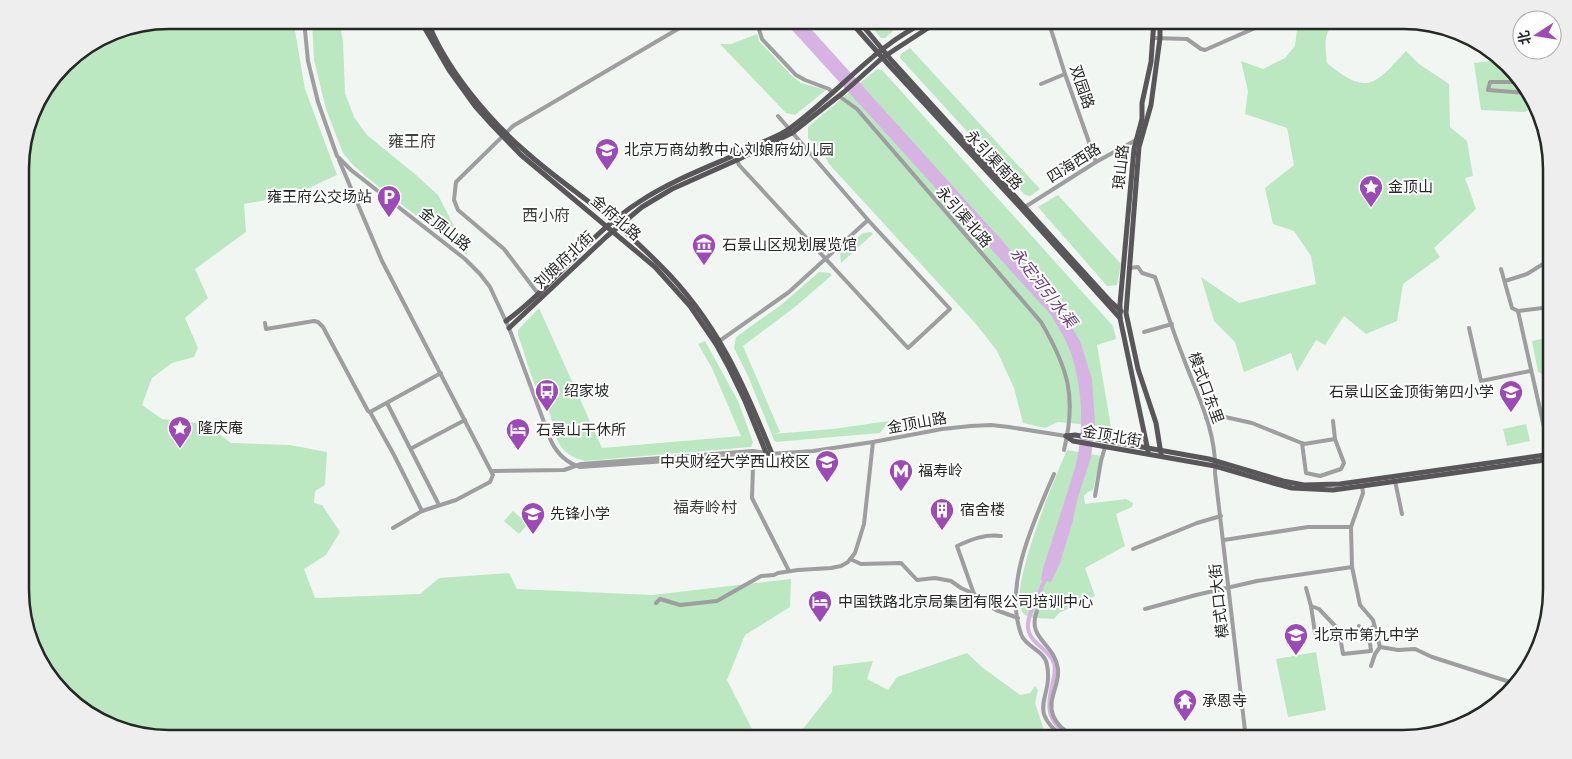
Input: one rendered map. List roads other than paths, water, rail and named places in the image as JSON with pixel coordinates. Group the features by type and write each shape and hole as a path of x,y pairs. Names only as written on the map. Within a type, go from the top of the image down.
{"main road":[{"name":"金府北路","path":"425,29 454,77 475,106 532,158 613,221 680,286 708,321 768,453"},
{"name":"金府北路","path":"431,29 458,75 521,155 655,268 690,306 718,342"},
{"name":"永引渠南路","path":"858,29 1120,310 1126,313"},
{"name":"永引渠南路","path":"864,29 882,54 1120,318 1148,455"},
{"path":"882,54 904,34 913,29"},
{"path":"882,54 926,29"},
{"name":"琅山路","path":"1126,313 1128,268 1139,147 1151,105 1157,38 1156,29"},
{"name":"琅山路","path":"1120,318 1136,140 1142,118 1142,103 1158,29"},
{"name":"刘娘府北街","path":"506,321 539,296 618,226 663,194 737,160 790,131 839,92 882,54"},
{"name":"刘娘府北街","path":"509,328 607,226 654,192 790,131"},
{"path":"1120,318 1126,313 1138,369 1152,411 1161,454"},
{"name":"金顶北街","path":"1066,436 1077,436 1148,448 1161,454"},
{"name":"金顶北街","path":"1066,436 1077,442 1148,455 1161,454 1215,463 1273,484 1292,488 1333,490 1361,484 1543,459"},
{"name":"金顶北街","path":"1361,484 1395,481 1543,459"}],"street":[{"name":"金顶山路","path":"305,29 309,66 318,102 337,156 351,170 470,263 490,287 509,328 550,441 558,452 574,465 580,467 829,449 947,428 991,425 1066,436"},
{"path":"539,296 504,249 462,215 454,203 456,182 513,126 676,29"},
{"name":"永引渠北路","path":"759,29 762,39 796,75 839,92 1041,322 1055,346 1067,377 1071,399 1070,418 1064,450"},
{"name":"双园路","path":"1051,29 1096,162"},
{"path":"1157,38 1187,39 1205,50 1253,29"},
{"path":"1041,84 1065,74"},
{"path":"1512,82 1490,82 1488,90 1520,92"},
{"path":"737,160 739,165 908,348 950,309 868,220 778,116"},
{"name":"四海西路","path":"1025,207 1096,162 1136,140"},
{"path":"337,156 382,261 492,471 490,482 456,500 422,511 393,528"},
{"path":"718,342 774,303 868,220"},
{"path":"1505,281 1527,274 1543,265"},
{"name":"模式口东里","path":"1128,268 1138,267 1142,273 1155,277 1206,418 1215,448 1215,463"},
{"path":"1501,269 1512,308 1518,311 1543,307"},
{"path":"1518,311 1543,424"},
{"path":"265,323 266,329 314,321 323,327 422,511"},
{"path":"1144,332 1172,324"},
{"path":"1469,328 1481,381 1530,370"},
{"path":"370,412 441,373"},
{"path":"387,403 412,448 439,505"},
{"path":"1206,418 1216,415 1252,423 1302,443 1335,439"},
{"path":"412,448 465,420"},
{"path":"1302,443 1306,473 1320,476 1341,469 1344,463 1335,439 1333,421"},
{"path":"656,603 660,599 680,605 717,601 761,576 774,576 788,571 841,566 855,553 864,524 872,442"},
{"path":"1095,496 1101,461 1106,447"},
{"name":"金顶山路","path":"574,465 753,451 768,453"},
{"path":"756,455 753,466 752,498 788,571"},
{"name":"模式口大街","path":"1215,463 1245,730"},
{"path":"492,471 564,470 574,465"},
{"path":"1053,730 1044,715 1042,702 1048,679 1047,664 1043,655 1022,637 1016,606 1018,573 1035,519 1054,474"},
{"path":"1395,481 1402,514"},
{"path":"1361,484 1363,493 1351,527 1352,567 1360,605 1373,620 1380,647 1375,654 1371,666"},
{"path":"1133,549 1197,523 1221,516"},
{"path":"1224,540 1308,527 1351,527"},
{"path":"976,595 972,589 957,546 969,540 985,536 1001,536"},
{"path":"850,559 861,564 901,563 914,579 934,578 946,580 976,595 996,610 1018,618"},
{"path":"1145,609 1196,594 1229,587 1352,567"},
{"path":"1306,588 1315,634"},
{"path":"1311,606 1319,609 1339,630 1343,654 1371,651 1370,643 1360,628 1375,627"},
{"path":"1037,611 1034,618 1036,632 1051,650 1058,669 1052,697 1053,715 1060,727 1064,730"},
{"path":"1380,647 1398,650 1416,649 1432,657 1508,682"}],"waterway":[{"name":"永定河引水渠","path":"1046,576 1031,611 1028,630 1030,635 1054,663 1055,672 1049,708 1053,720 1062,730"}],"place":[{"name":"北京万商幼教中心刘娘府幼儿园","path":"607,171"},
{"name":"金顶山","path":"1371,208"},
{"name":"雍王府公交场站","path":"389,218"},
{"name":"石景山区规划展览馆","path":"704,266"},
{"name":"绍家坡","path":"547,412"},
{"name":"石景山区金顶街第四小学","path":"1511,413"},
{"name":"隆庆庵","path":"180,449"},
{"name":"石景山干休所","path":"518,451"},
{"name":"中央财经大学西山校区","path":"827,483"},
{"name":"福寿岭","path":"901,492"},
{"name":"宿舍楼","path":"942,531"},
{"name":"先锋小学","path":"533,535"},
{"name":"中国铁路北京局集团有限公司培训中心","path":"820,623"},
{"name":"北京市第九中学","path":"1296,656"},
{"name":"承恩寺","path":"1185,722"}],"district":[{"name":"雍王府","path":"412,141"},
{"name":"西小府","path":"546,215"},
{"name":"福寿岭村","path":"705,507"}]}
